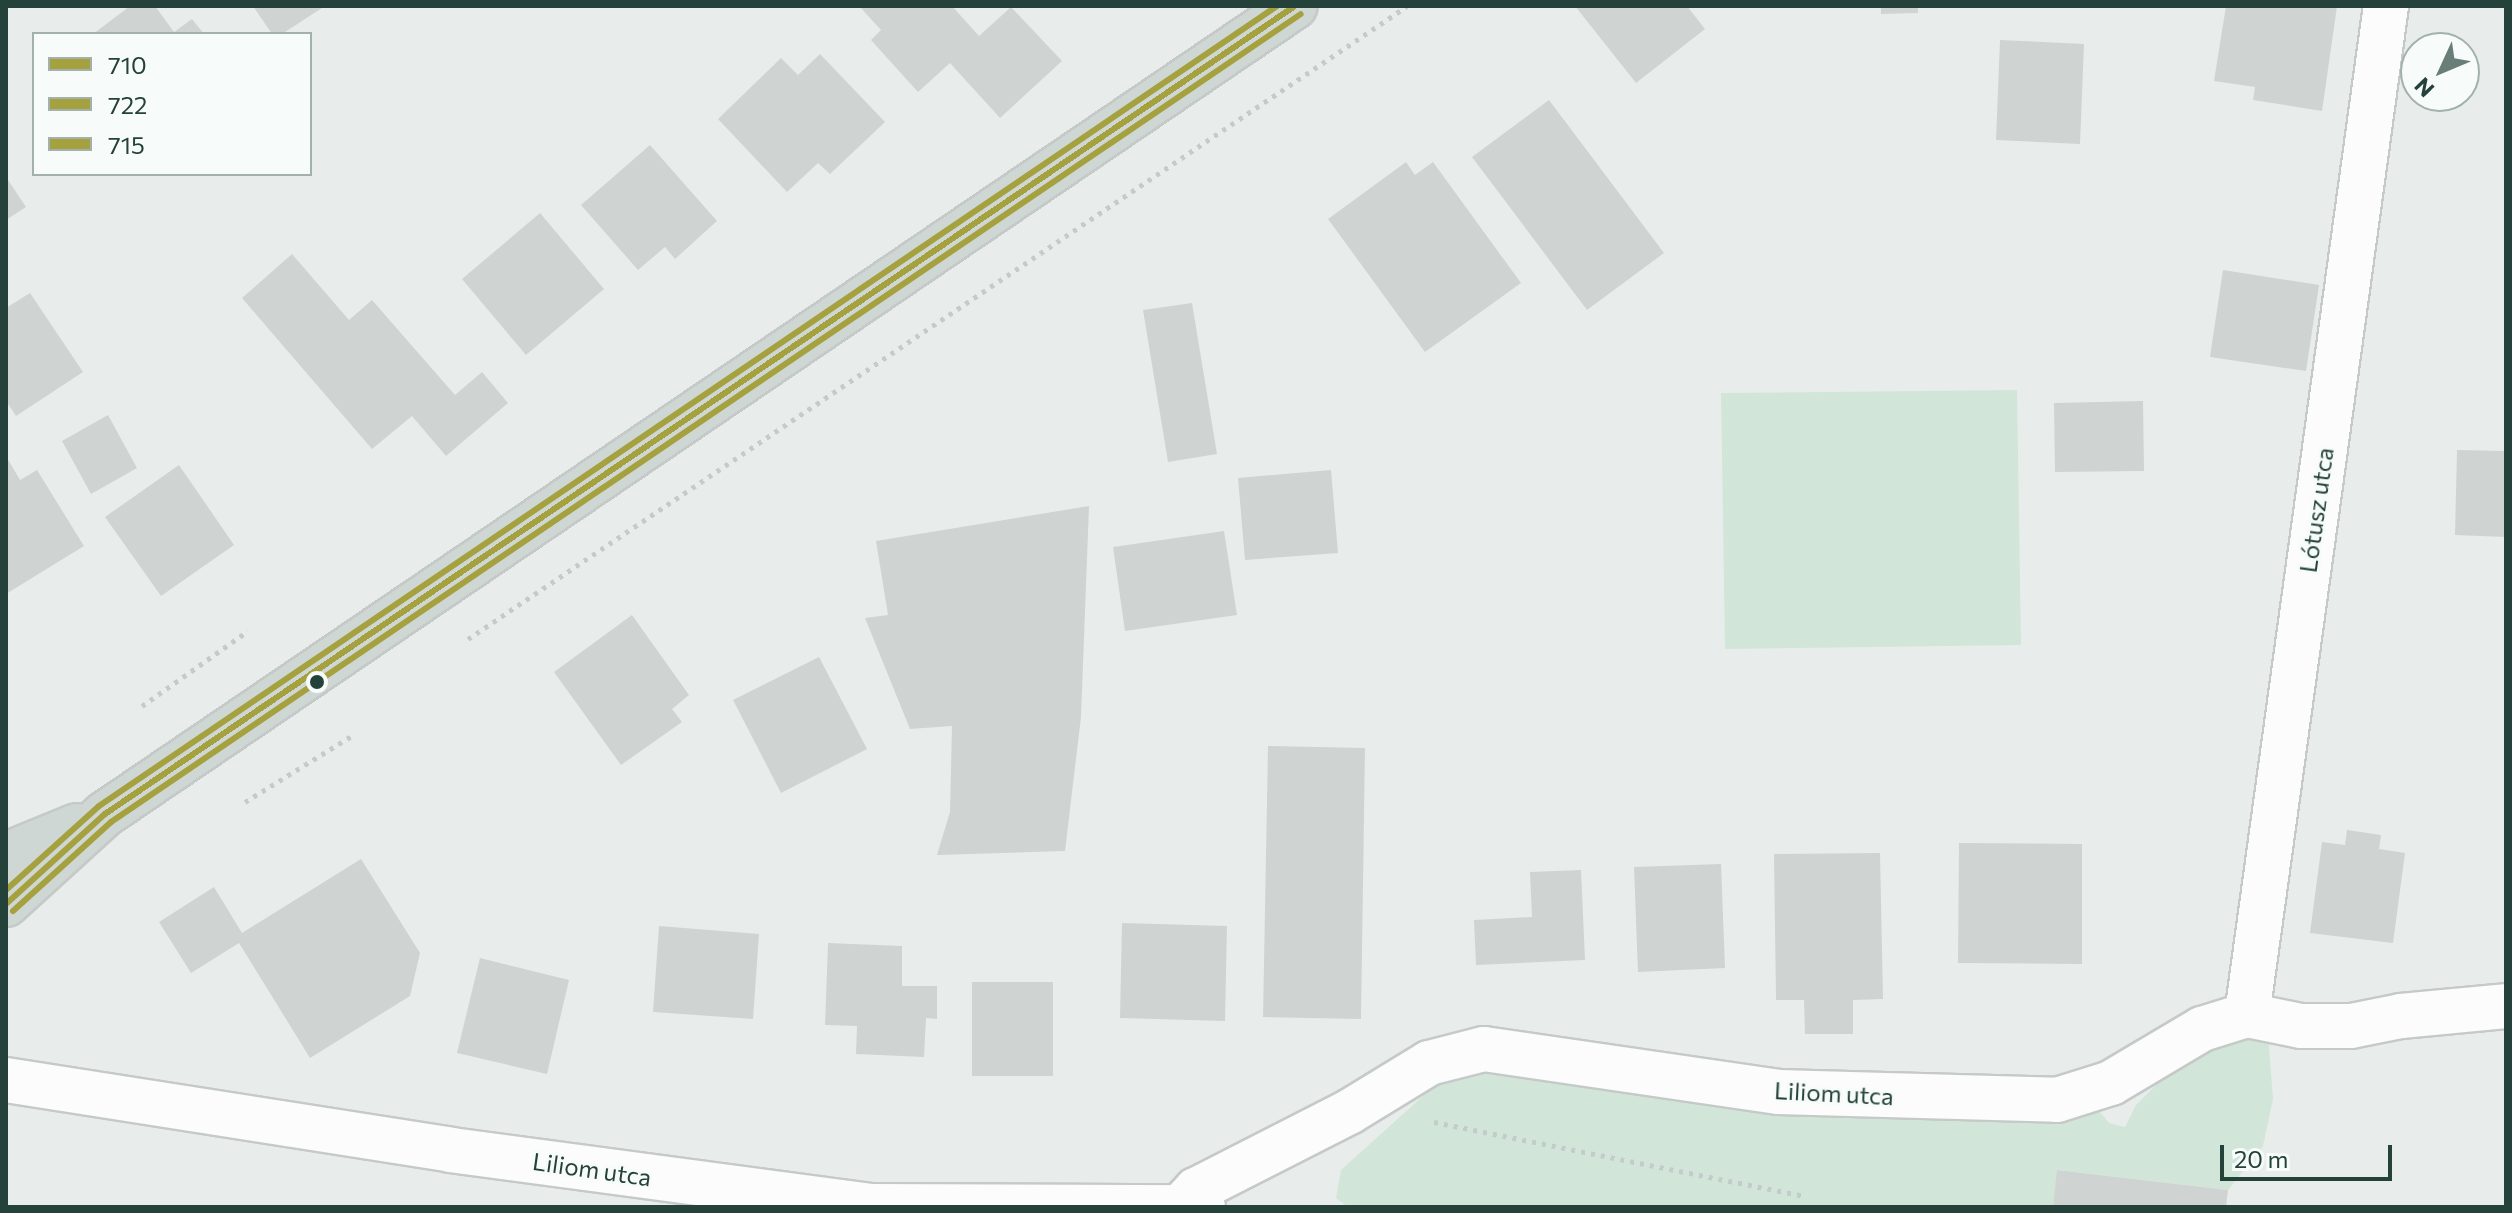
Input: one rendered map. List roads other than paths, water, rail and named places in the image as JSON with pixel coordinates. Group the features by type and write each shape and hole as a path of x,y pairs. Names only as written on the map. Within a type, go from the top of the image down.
{"main road":[{"path":"6,904 105,814 1295,6"},
{"path":"6,855 105,814"}],"street":[{"name":"Lótusz utca","path":"2247,1015 2386,6"},
{"name":"Liliom utca","path":"6,1080 436,1148 868,1206 1193,1206 1196,1190 1349,1112 1429,1063 1484,1049 1778,1092 2057,1100 2111,1083 2202,1029 2247,1015 2301,1026 2351,1026 2401,1016 2506,1006"}]}
